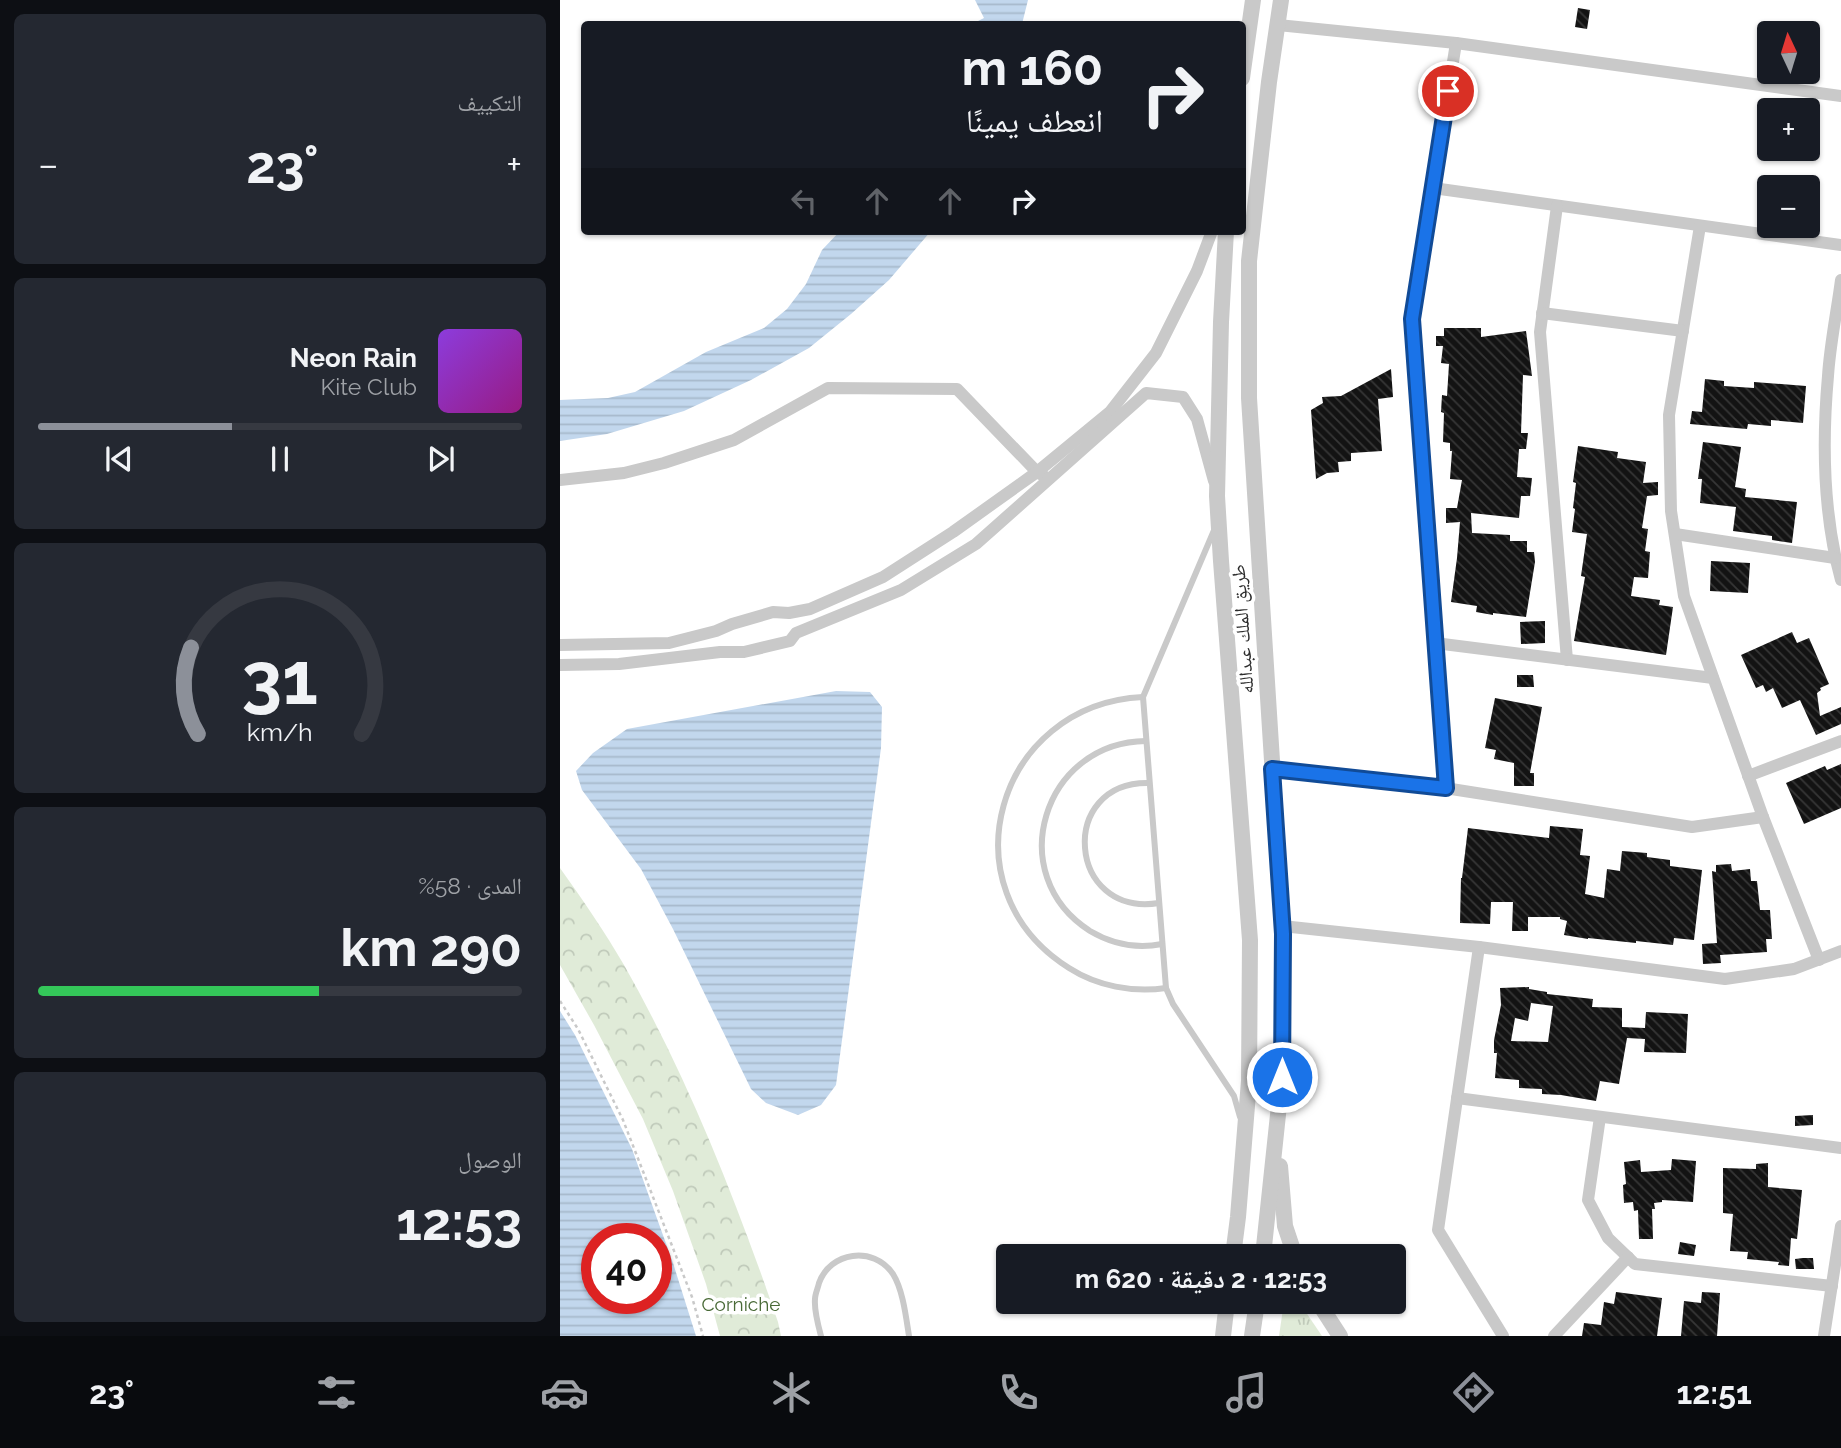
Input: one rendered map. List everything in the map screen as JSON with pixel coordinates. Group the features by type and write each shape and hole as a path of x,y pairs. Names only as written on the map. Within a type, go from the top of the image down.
{"street":[{"path":"1246,50 1253,0"},
{"name":"طريق الملك عبدالله","path":"1264,1244 1282,1077 1282,926 1249,398 1249,275 1269,82 1281,0"},
{"path":"1278,24 1456,43 1841,96"},
{"path":"1446,788 1412,319 1456,43"},
{"path":"1433,188 1841,246"},
{"path":"1558,206 1539,332 1567,660"},
{"path":"1700,226 1669,415 1671,511 1684,596 1762,817 1819,960"},
{"path":"560,645 669,643 773,612 789,613 810,609 883,577 953,532 1042,468 1110,412 1156,354 1197,271 1210,235"},
{"name":"طريق الملك عبدالله","path":"1226,235 1217,496 1250,940 1249,1081 1234,1244"},
{"path":"1841,279 1828,375 1824,469 1835,558 1841,580"},
{"path":"1542,313 1683,331"},
{"path":"560,480 624,473 734,440 828,388 957,389 1051,479"},
{"path":"560,665 619,664 720,652 744,652 790,641 796,633 901,590 975,544 1146,393 1183,397 1197,419 1217,496"},
{"path":"1675,534 1835,558"},
{"path":"789,613 796,633"},
{"path":"1435,643 1713,678"},
{"path":"1748,776 1841,741"},
{"path":"1272,769 1446,788 1692,827 1762,817"},
{"path":"1282,926 1479,947 1725,979 1794,969 1841,951"},
{"path":"1479,947 1438,1230 1503,1336"},
{"path":"1457,1098 1841,1149"},
{"path":"1600,1117 1588,1200 1608,1238 1635,1264 1832,1286"},
{"path":"1277,1128 1285,1226 1291,1244"},
{"path":"1824,1336 1841,1226"},
{"path":"1554,1336 1628,1257"},
{"path":"1223,1336 1226,1314"},
{"path":"1252,1336 1255,1314"},
{"path":"1326,1314 1340,1336"}],"lane":[{"path":"1219,520 1143,697 1166,988 1173,1004 1234,1096 1244,1141"},
{"path":"1143,697 1092,707 1056,727 1040,741 1026,757 1007,794 1001,814 998,856 1008,896 1017,915 1028,933 1058,962 1076,973 1115,987 1136,990 1166,988"},
{"path":"1146,741 1122,743 1108,748 1094,754 1071,772 1048,809 1042,852 1055,894 1068,912 1084,926 1096,934 1124,944 1162,944"},
{"path":"1150,783 1123,787 1101,801 1087,823 1084,849 1088,866 1096,881 1109,893 1133,903 1159,903"},
{"path":"821,1336 814,1297 822,1276 834,1263 847,1256 867,1256 882,1262 893,1274 904,1302 909,1336"}],"path":[{"path":"560,1001 578,1030 624,1120 692,1297 703,1336"}],"green space":[{"name":"Corniche","path":"560,868 617,953 690,1095 728,1185 781,1336 720,1336 706,1284 673,1191 643,1119 560,965"},
{"path":"1282,1314 1307,1314 1322,1336 1279,1336"}],"water":[{"path":"975,0 1028,0 1023,21 978,21 984,18"},
{"path":"836,235 928,235 889,280 809,348 751,380 684,411 607,434 560,441 560,400 608,398 635,392 706,352 764,328 787,309 806,284 822,250"},
{"path":"836,691 870,692 882,707 881,748 836,1085 821,1105 798,1115 766,1103 751,1089 641,869 582,790 576,771 593,753 627,729"},
{"path":"560,1011 575,1035 632,1149 659,1223 581,1223 581,1314 672,1314 672,1260 696,1336 560,1336"}],"building":[{"path":"1578,8 1590,10 1587,29 1575,27"},
{"path":"1444,328 1481,328 1481,337 1526,331 1532,376 1523,375 1521,433 1528,433 1526,449 1519,449 1517,477 1532,478 1530,496 1521,496 1519,518 1471,513 1472,533 1510,535 1510,541 1527,541 1527,552 1534,552 1535,562 1526,617 1476,612 1477,606 1451,602 1460,522 1446,523 1446,508 1457,508 1462,480 1450,479 1452,451 1450,443 1443,442 1442,395 1447,396 1449,364 1441,363 1443,346 1436,346 1436,336 1444,336"},
{"path":"1391,369 1393,397 1378,399 1382,451 1351,453 1351,461 1338,462 1339,472 1327,473 1316,479 1311,410 1323,403 1322,397 1341,396"},
{"path":"1705,379 1724,381 1724,386 1754,388 1754,382 1806,386 1803,423 1771,420 1771,426 1748,424 1747,429 1690,424 1692,411 1702,412"},
{"path":"1703,442 1741,447 1735,487 1746,489 1745,497 1797,502 1792,543 1772,540 1772,536 1733,531 1736,507 1700,503 1702,479 1698,479"},
{"path":"1578,446 1618,452 1617,458 1646,462 1643,483 1658,482 1658,495 1647,496 1642,528 1648,529 1645,551 1650,552 1648,578 1634,577 1631,596 1660,600 1659,605 1673,607 1666,655 1574,641 1585,577 1581,576 1587,534 1572,532 1576,483 1573,482"},
{"path":"1711,561 1750,563 1748,593 1710,591"},
{"path":"1545,621 1545,643 1521,644 1520,622"},
{"path":"1792,632 1797,643 1809,638 1829,684 1820,688 1817,693 1820,716 1841,707 1841,724 1816,735 1800,700 1782,708 1773,688 1766,692 1763,685 1756,688 1741,655"},
{"path":"1517,675 1533,675 1534,687 1517,687"},
{"path":"1495,698 1542,707 1530,773 1534,773 1534,786 1514,786 1514,763 1494,759 1496,750 1485,748"},
{"path":"1841,764 1841,808 1804,824 1786,783 1825,766 1827,770"},
{"path":"1550,826 1583,829 1580,855 1590,856 1585,894 1604,898 1607,869 1620,871 1622,851 1647,853 1647,857 1670,860 1670,866 1702,870 1694,940 1674,938 1673,945 1564,935 1567,921 1560,917 1528,917 1528,931 1512,931 1513,902 1491,902 1490,924 1460,923 1461,878 1468,828 1549,838"},
{"path":"1731,864 1732,871 1750,869 1751,881 1757,881 1760,910 1770,910 1772,939 1766,939 1767,952 1720,955 1721,963 1703,964 1702,944 1717,943 1712,871 1716,872 1716,865"},
{"path":"1529,987 1547,994 1593,999 1592,1007 1622,1008 1622,1027 1645,1028 1646,1012 1688,1014 1686,1053 1644,1052 1645,1039 1627,1038 1619,1084 1600,1081 1596,1101 1542,1094 1542,1089 1519,1088 1519,1080 1495,1078 1497,1053 1494,1053 1494,1040 1501,1005 1500,988","holes":["1531,1003 1553,1006 1548,1042 1511,1041 1515,1018 1528,1021"]},
{"path":"1813,1115 1813,1125 1795,1126 1795,1116"},
{"path":"1672,1159 1696,1161 1693,1202 1662,1200 1654,1203 1653,1239 1639,1239 1638,1210 1634,1211 1633,1202 1624,1203 1624,1162 1640,1160 1641,1172 1671,1170"},
{"path":"1768,1163 1768,1187 1802,1190 1797,1239 1791,1238 1789,1266 1778,1265 1779,1262 1747,1259 1748,1252 1730,1251 1733,1214 1723,1213 1723,1168 1756,1169 1756,1164"},
{"path":"1680,1242 1696,1245 1694,1256 1678,1254"},
{"path":"1813,1258 1814,1269 1796,1269 1795,1259"},
{"path":"1616,1292 1662,1298 1657,1336 1582,1336 1584,1323 1601,1325 1604,1302 1614,1304"},
{"path":"1702,1292 1720,1293 1717,1336 1681,1336 1684,1301 1701,1303"}],"route":[{"path":"1282,1077 1283,934 1272,769 1446,788 1412,319 1448,91"}]}
